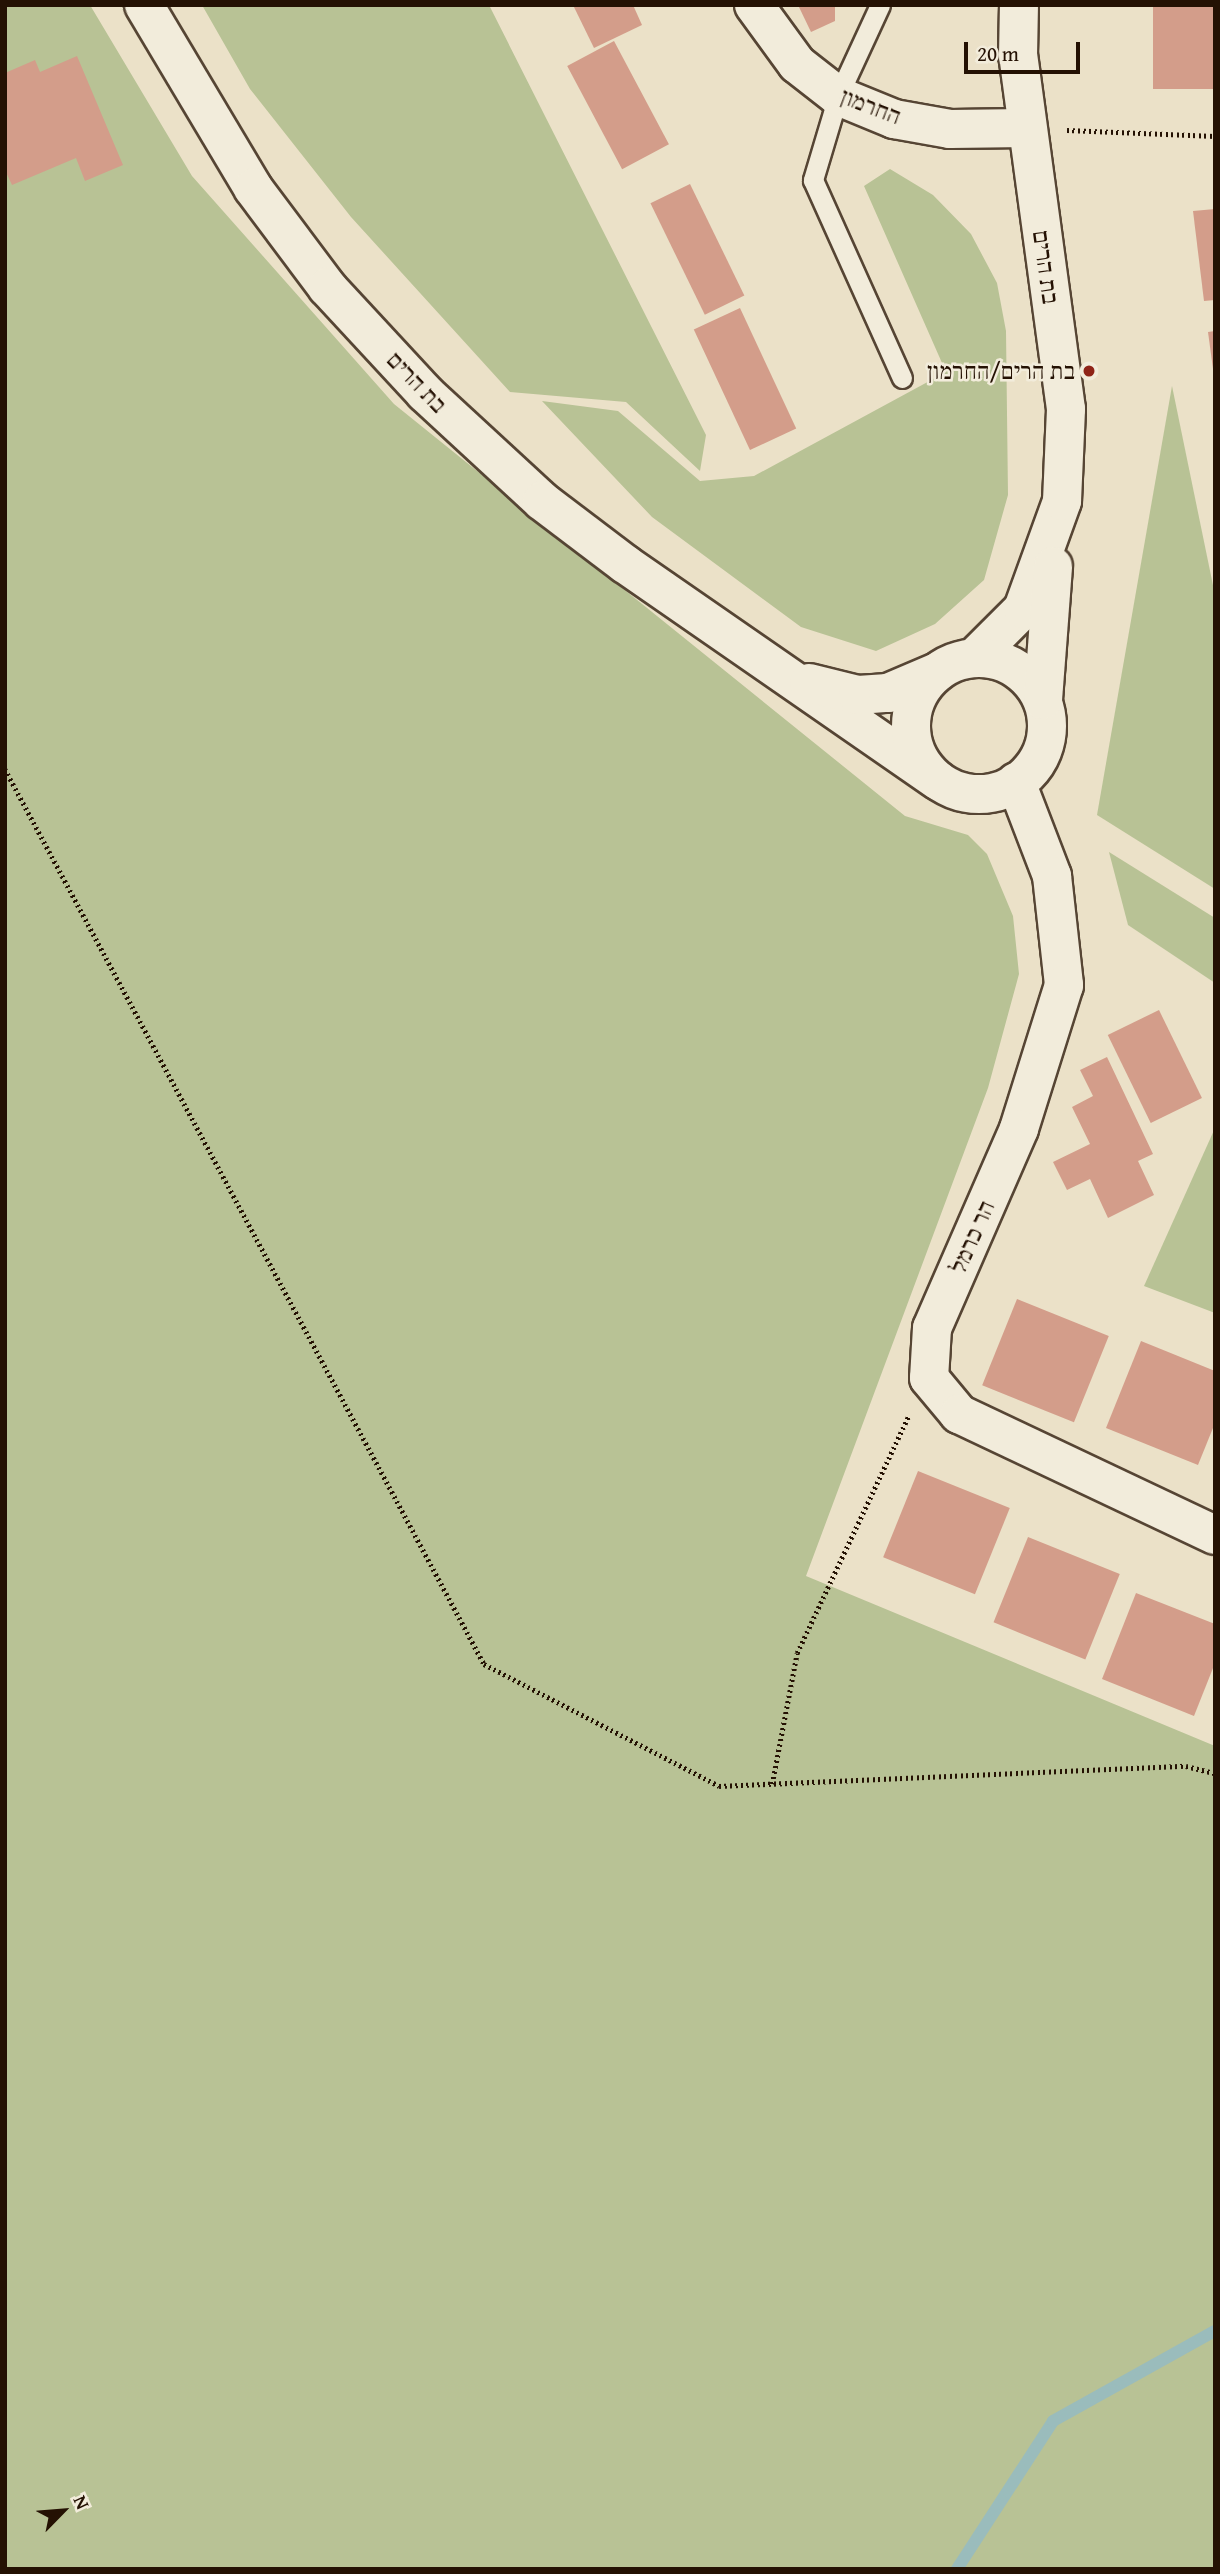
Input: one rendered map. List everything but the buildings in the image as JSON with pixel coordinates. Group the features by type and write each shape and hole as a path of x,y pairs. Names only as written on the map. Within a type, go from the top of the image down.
{"street":[{"name":"בת הרים","path":"144,5 253,188 327,287 425,393 542,501 939,781"},
{"name":"החרמון","path":"754,5 797,64 838,96 894,119 950,129 1027,128"},
{"name":"בת הרים","path":"1019,5 1027,128 1066,410 1043,700"},
{"name":"בת הרים","path":"975,657 1023,609 1055,529"},
{"path":"975,657 1015,667 1043,700 1045,742 1037,762 1016,782 984,794 939,781 915,749 910,727 918,696 936,672 975,657"},
{"name":"בת הרים","path":"782,672 858,695 888,693 936,672"},
{"name":"הר כרמל","path":"929,1378 932,1328 1019,1129 1064,985 1052,876 1016,782"},
{"path":"929,1378 959,1414 1215,1535"}],"lane":[{"path":"880,5 838,96 813,180 902,378"}],"path":[{"path":"1027,128 1215,136"},
{"path":"5,769 484,1664 719,1786 1186,1766 1215,1773"},
{"path":"772,1784 797,1653 929,1378"}],"green space":[{"path":"5,5 90,5 192,176 394,404 905,816 968,835 987,854 1013,916 1019,974 988,1088 806,1576 1215,1746 1215,2569 5,2569"},
{"path":"202,5 489,5 706,435 700,471 626,402 510,392 351,217 250,89"},
{"path":"890,169 933,195 971,234 997,283 1006,331 1008,495 984,580 935,624 876,651 801,627 652,517 542,401 618,411 700,481 754,476 946,372 864,186"},
{"path":"1172,386 1215,595 1215,889 1097,815"},
{"path":"1109,852 1215,918 1215,983 1128,925"},
{"path":"1215,1128 1215,1313 1144,1286"}],"waterway":[{"path":"957,2569 1053,2421 1215,2331"}],"place":[{"name":"בת הרים/החרמון","path":"1089,371"}]}
